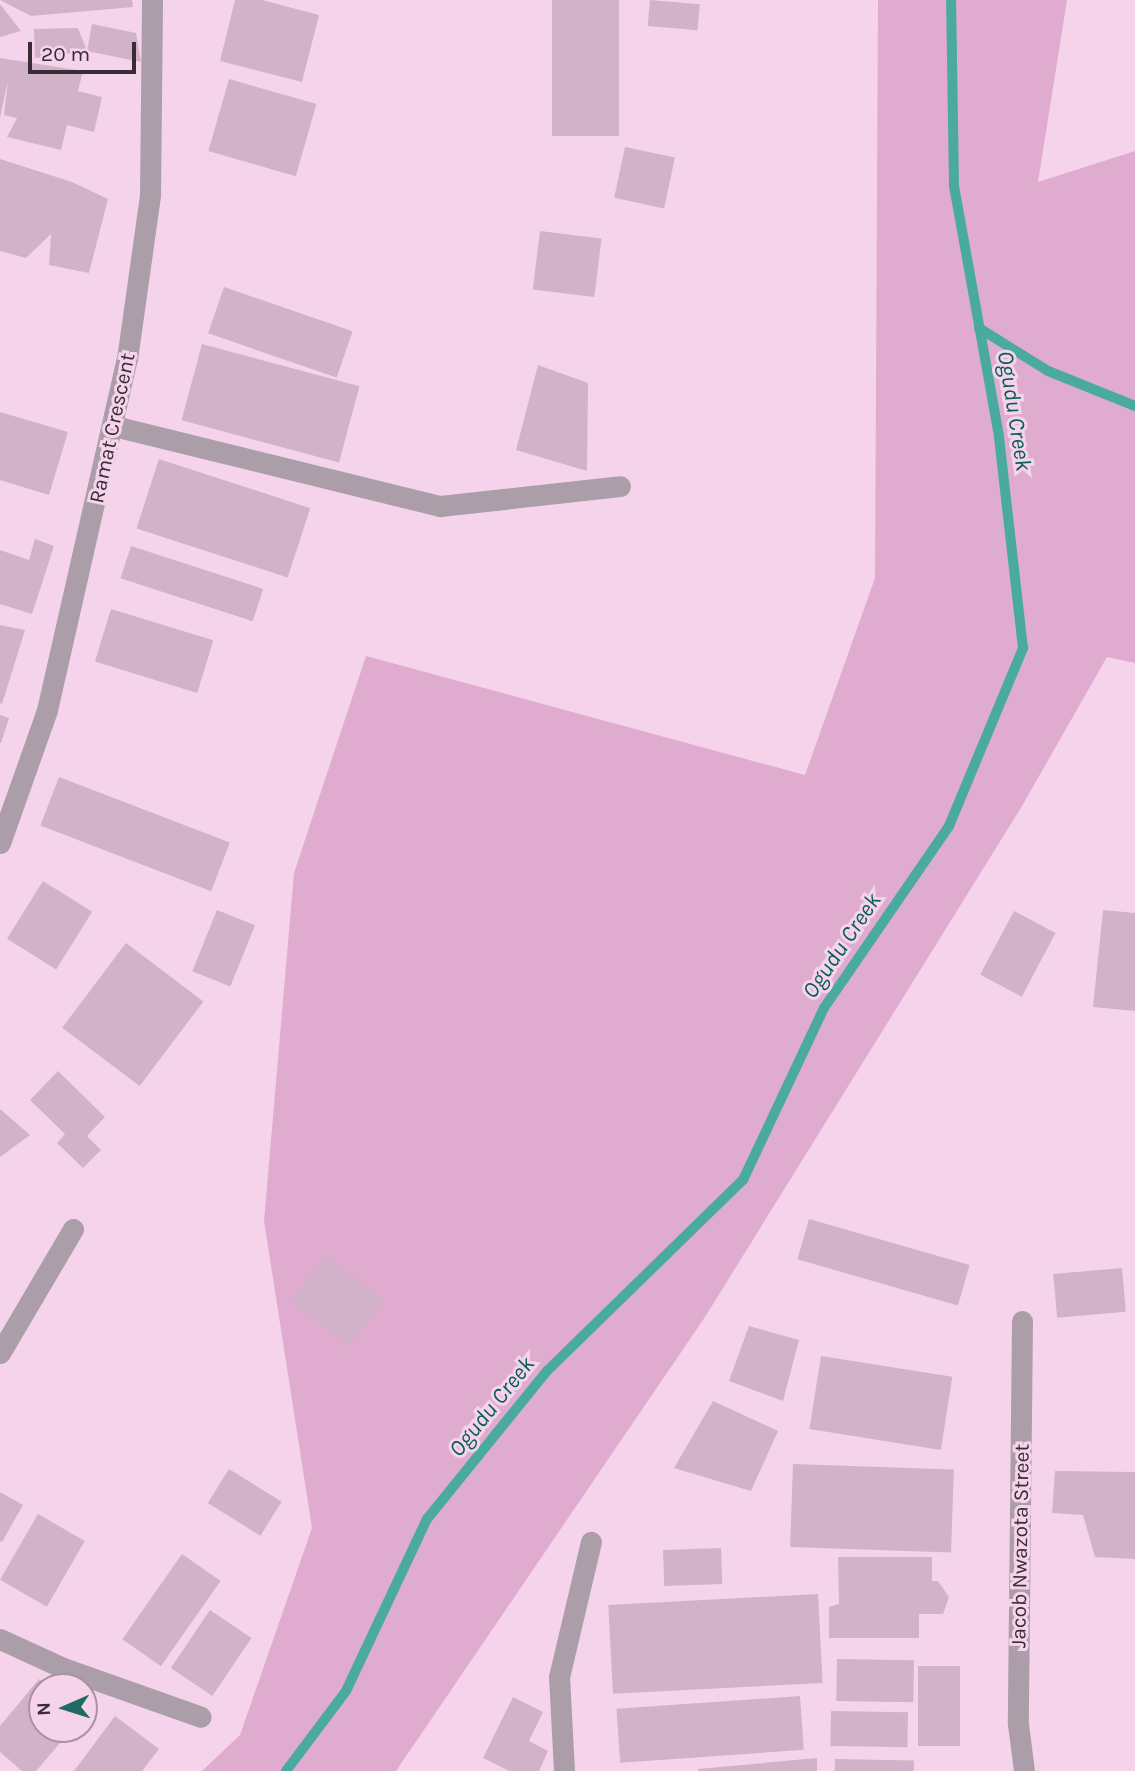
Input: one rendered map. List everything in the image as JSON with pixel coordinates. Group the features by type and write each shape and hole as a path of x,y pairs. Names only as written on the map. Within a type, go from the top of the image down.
{"street":[{"name":"Ramat Crescent","path":"0,843 47,710 114,426 150,195 152,0"},
{"path":"114,426 440,506 620,486"},
{"path":"0,1353 73,1229"},
{"name":"Jacob Nwazota Street","path":"1023,1321 1018,1724 1024,1771"},
{"path":"564,1771 559,1677 591,1542"},
{"path":"0,1639 63,1668 201,1717"}],"shaded area":[{"path":"878,0 1067,0 1038,182 1135,151 1135,663 1107,657 1022,806 705,1317 396,1771 202,1771 240,1735 312,1528 264,1221 294,873 366,656 805,775 875,578"}],"building":[{"path":"0,0 132,0 133,7 31,16"},
{"path":"235,0 262,0 319,15 302,82 220,61"},
{"path":"552,0 619,0 619,136 552,136"},
{"path":"650,0 700,4 698,30 648,26"},
{"path":"0,4 21,31 0,37"},
{"path":"92,24 136,33 141,62 87,51"},
{"path":"78,28 87,51 35,58 34,29"},
{"path":"0,58 83,71 78,91 102,97 94,132 67,125 61,150 7,137 17,118 4,115 8,81 0,118"},
{"path":"229,79 316,104 296,176 208,151"},
{"path":"625,147 675,158 664,208 614,198"},
{"path":"0,159 72,182 108,199 89,273 49,265 51,234 26,258 0,251"},
{"path":"540,231 602,239 594,297 533,290"},
{"path":"224,287 353,331 337,378 208,333"},
{"path":"202,344 359,386 339,462 182,420"},
{"path":"538,365 588,383 587,471 516,450"},
{"path":"0,412 68,432 49,495 0,480"},
{"path":"159,459 310,508 288,578 136,528"},
{"path":"35,539 54,546 32,614 0,604 0,550 29,560"},
{"path":"131,546 263,589 253,621 120,578"},
{"path":"111,609 213,640 197,693 95,662"},
{"path":"0,625 25,630 2,704 0,703"},
{"path":"0,715 9,718 1,743 0,743"},
{"path":"59,777 230,843 211,891 40,826"},
{"path":"43,881 92,912 56,969 7,939"},
{"path":"217,910 255,925 230,987 192,971"},
{"path":"1103,910 1135,913 1135,1011 1093,1007"},
{"path":"1014,911 1055,933 1022,997 980,975"},
{"path":"126,943 203,1001 140,1086 62,1028"},
{"path":"58,1071 105,1117 87,1136 101,1150 83,1168 57,1143 65,1134 30,1100"},
{"path":"0,1109 30,1135 0,1157"},
{"path":"809,1219 970,1265 958,1305 797,1259"},
{"path":"326,1256 384,1299 349,1346 291,1302"},
{"path":"1122,1268 1126,1312 1057,1318 1053,1274"},
{"path":"749,1326 799,1340 783,1401 729,1381"},
{"path":"821,1356 952,1377 941,1450 809,1429"},
{"path":"713,1401 778,1431 751,1491 674,1468"},
{"path":"793,1464 954,1470 951,1553 790,1547"},
{"path":"229,1469 282,1502 260,1536 208,1503"},
{"path":"1055,1471 1135,1472 1135,1559 1095,1557 1083,1515 1052,1513"},
{"path":"0,1492 23,1505 2,1542 0,1541"},
{"path":"38,1514 85,1541 47,1607 0,1580"},
{"path":"721,1548 722,1584 664,1586 663,1550"},
{"path":"182,1554 221,1581 161,1666 122,1639"},
{"path":"838,1557 932,1557 932,1581 938,1581 949,1597 943,1614 919,1614 919,1638 829,1638 829,1607 839,1604"},
{"path":"818,1594 823,1683 613,1694 608,1605"},
{"path":"210,1610 251,1638 212,1696 171,1668"},
{"path":"837,1659 914,1660 913,1702 836,1701"},
{"path":"918,1666 960,1666 960,1746 918,1746"},
{"path":"28,1692 28,1743 60,1743 36,1771 22,1771 0,1752 0,1726"},
{"path":"800,1696 804,1750 620,1763 616,1709"},
{"path":"513,1697 543,1712 529,1741 548,1751 539,1771 509,1771 483,1758"},
{"path":"831,1711 908,1712 907,1747 830,1746"},
{"path":"115,1716 159,1749 142,1771 74,1771 95,1743 98,1743 98,1739"},
{"path":"817,1758 817,1771 698,1771 698,1769"},
{"path":"835,1759 914,1760 914,1771 835,1771"}],"waterway":[{"name":"Ogudu Creek","path":"286,1771 346,1691 427,1519 547,1371 743,1180 824,1008 949,826 1023,648 999,436 954,186 951,0"},
{"path":"979,328 1048,371 1135,406"}]}
